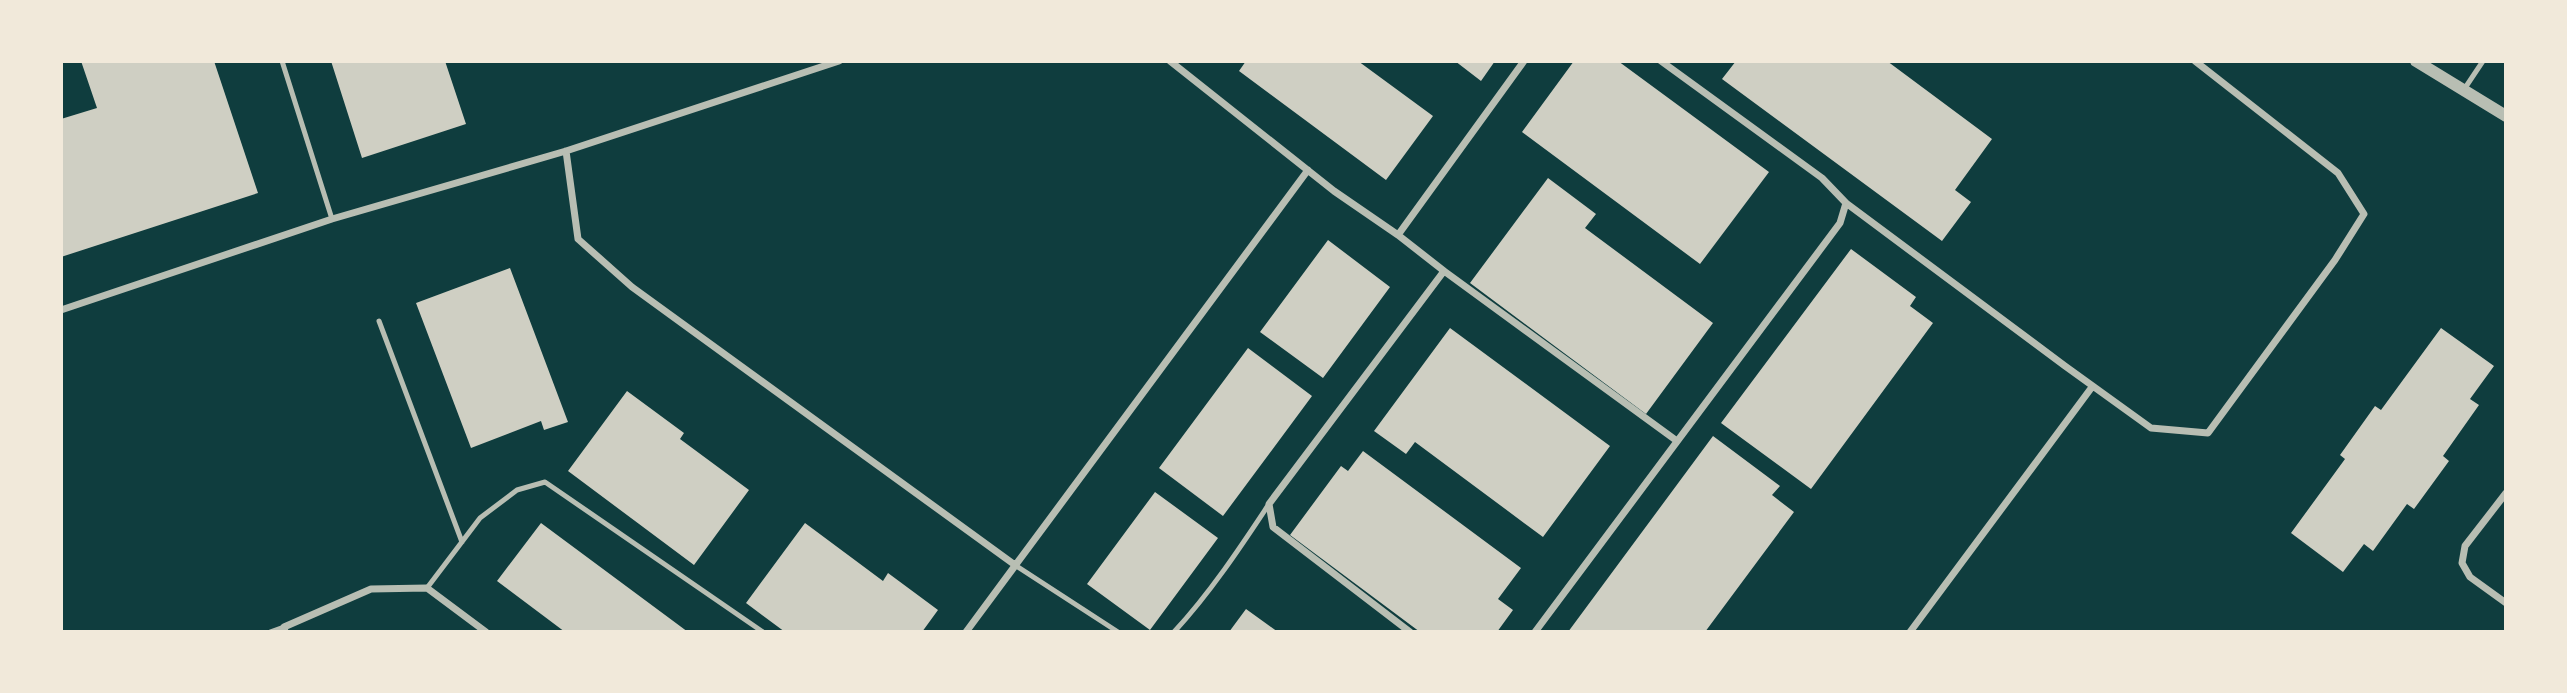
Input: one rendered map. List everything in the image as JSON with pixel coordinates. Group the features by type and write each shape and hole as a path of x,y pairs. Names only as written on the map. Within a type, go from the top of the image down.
{"street":[{"path":"61,310 332,219 566,151 839,61"},
{"path":"1170,61 1308,170 1677,442"},
{"path":"1398,235 1524,61"},
{"path":"1661,61 1822,178 1846,203 2151,428 2208,433 2335,260 2364,214 2339,173 2195,61"},
{"path":"2416,61 2506,116"},
{"path":"566,151 579,239 632,287 1015,565"},
{"path":"966,632 1308,170"},
{"path":"1535,632 1840,223 1846,203"},
{"path":"1410,632 1273,527 1269,504 1444,271"},
{"path":"1910,632 2092,387"},
{"path":"2506,494 2465,546 2462,564 2470,577 2506,603"},
{"path":"285,629 371,589 428,588 486,632"}],"lane":[{"path":"282,61 332,219"},
{"path":"2463,91 2483,61"},
{"path":"379,321 462,542"},
{"path":"428,588 480,518 517,490 545,482 763,632"},
{"path":"1174,632 1244,542 1269,504"},
{"path":"1015,565 1118,632"},
{"path":"270,632 285,629"}],"building":[{"path":"81,61 214,61 258,193 61,257 61,119 97,108"},
{"path":"331,61 445,61 466,124 362,158"},
{"path":"1246,61 1358,61 1433,116 1386,180 1239,71"},
{"path":"1455,61 1495,61 1481,81"},
{"path":"1574,61 1618,61 1769,172 1700,264 1522,132"},
{"path":"1736,61 1887,61 1992,139 1955,190 1971,202 1942,241 1722,79"},
{"path":"1548,178 1596,214 1585,228 1713,323 1646,414 1470,283"},
{"path":"1328,240 1390,287 1323,378 1260,332"},
{"path":"1851,249 1916,297 1910,306 1933,323 1811,489 1721,423"},
{"path":"510,268 568,422 544,430 541,421 471,448 416,303"},
{"path":"1450,328 1610,446 1543,537 1415,442 1406,454 1374,431"},
{"path":"2441,328 2494,366 2470,399 2479,405 2443,456 2449,461 2414,509 2407,504 2373,551 2364,544 2343,572 2291,533 2345,459 2340,455 2375,406 2381,410"},
{"path":"1248,348 1312,396 1223,516 1159,468"},
{"path":"627,391 684,433 680,439 749,490 694,565 568,471"},
{"path":"1713,436 1780,486 1772,495 1794,512 1705,632 1568,632"},
{"path":"1363,451 1521,568 1498,599 1513,610 1497,632 1420,632 1290,535 1341,466 1348,471"},
{"path":"1155,492 1218,538 1150,630 1087,584"},
{"path":"541,523 688,632 565,632 497,581"},
{"path":"805,523 883,581 888,573 938,610 922,632 785,632 746,603"},
{"path":"1246,609 1278,632 1229,632"}]}
